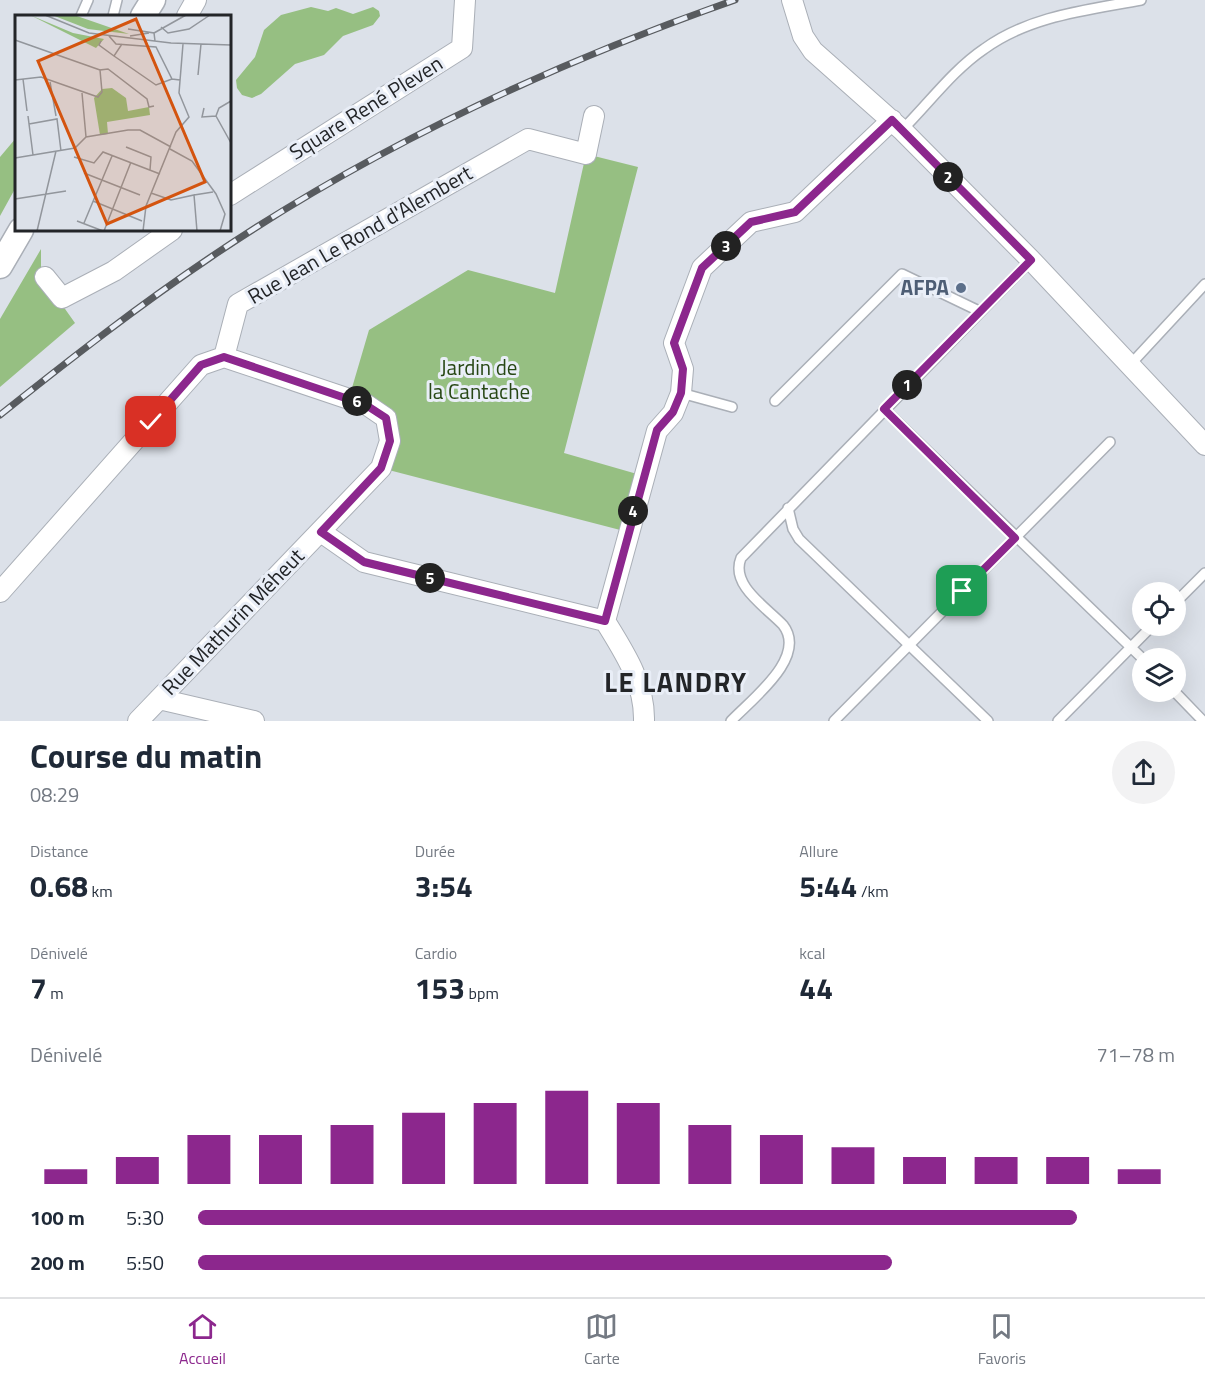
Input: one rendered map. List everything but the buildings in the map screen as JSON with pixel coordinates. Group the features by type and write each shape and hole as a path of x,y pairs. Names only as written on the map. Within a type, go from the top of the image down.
{"street":[{"path":"144,15 153,0"},
{"path":"188,15 196,0"},
{"name":"Square René Pleven","path":"231,194 462,48 465,0"},
{"path":"792,0 803,36 813,51 897,125 1031,260 1205,446"},
{"name":"Rue Jean Le Rond d'Alembert","path":"224,357 238,304 528,139 586,154 594,116"},
{"path":"644,721 636,677 628,658 605,621 657,430 673,412 681,393 683,369 674,343 702,268 751,222 795,212 897,125"},
{"path":"0,266 20,231"},
{"path":"45,277 62,298 114,271 172,231"},
{"path":"0,592 201,365 224,357 349,398 386,418 390,441 381,468 321,532"},
{"name":"Rue Mathurin Méheut","path":"138,721 321,532 364,562 605,621"},
{"path":"159,699 254,721"}],"lane":[{"path":"81,15 88,0"},
{"path":"113,15 117,0"},
{"path":"897,125 984,49 1010,34 1035,22 1141,0"},
{"path":"731,721 782,667 791,646 788,631 740,582 738,565 744,552 1031,260"},
{"path":"775,400 902,274 980,310"},
{"path":"1129,366 1205,284"},
{"path":"681,393 732,407"},
{"path":"884,409 1015,538 1131,647"},
{"path":"834,721 1110,442"},
{"path":"788,508 793,529 799,538 988,721"},
{"path":"1186,592 1205,573"},
{"path":"1058,721 1142,636"},
{"path":"1185,702 1203,721"}],"green space":[{"path":"311,7 328,11 336,8 353,14 373,7 379,11 380,16 373,25 343,36 324,55 295,64 261,94 252,98 242,95 237,88 236,80 255,57 264,30 281,15"},
{"path":"15,139 15,189 0,216 0,157"},
{"name":"Jardin de la Cantache","path":"586,154 638,167 564,453 644,476 628,532 381,468 386,418 349,398 369,330 468,270 555,293"},
{"path":"41,249 41,275 75,323 0,387 0,319"}],"railway":[{"path":"0,415 104,334 211,257 272,217 335,180 399,145 531,81 599,52 735,0"}],"place":[{"name":"AFPA","path":"961,288"}],"district":[{"name":"LE LANDRY","path":"676,683"}],"route":[{"path":"151,422 201,365 224,357 366,405 386,418 390,441 381,468 321,532 364,562 605,621 634,507 657,430 673,412 681,393 683,369 674,343 702,268 751,222 795,212 892,120 1031,260 884,409 1015,538 962,591"}]}
